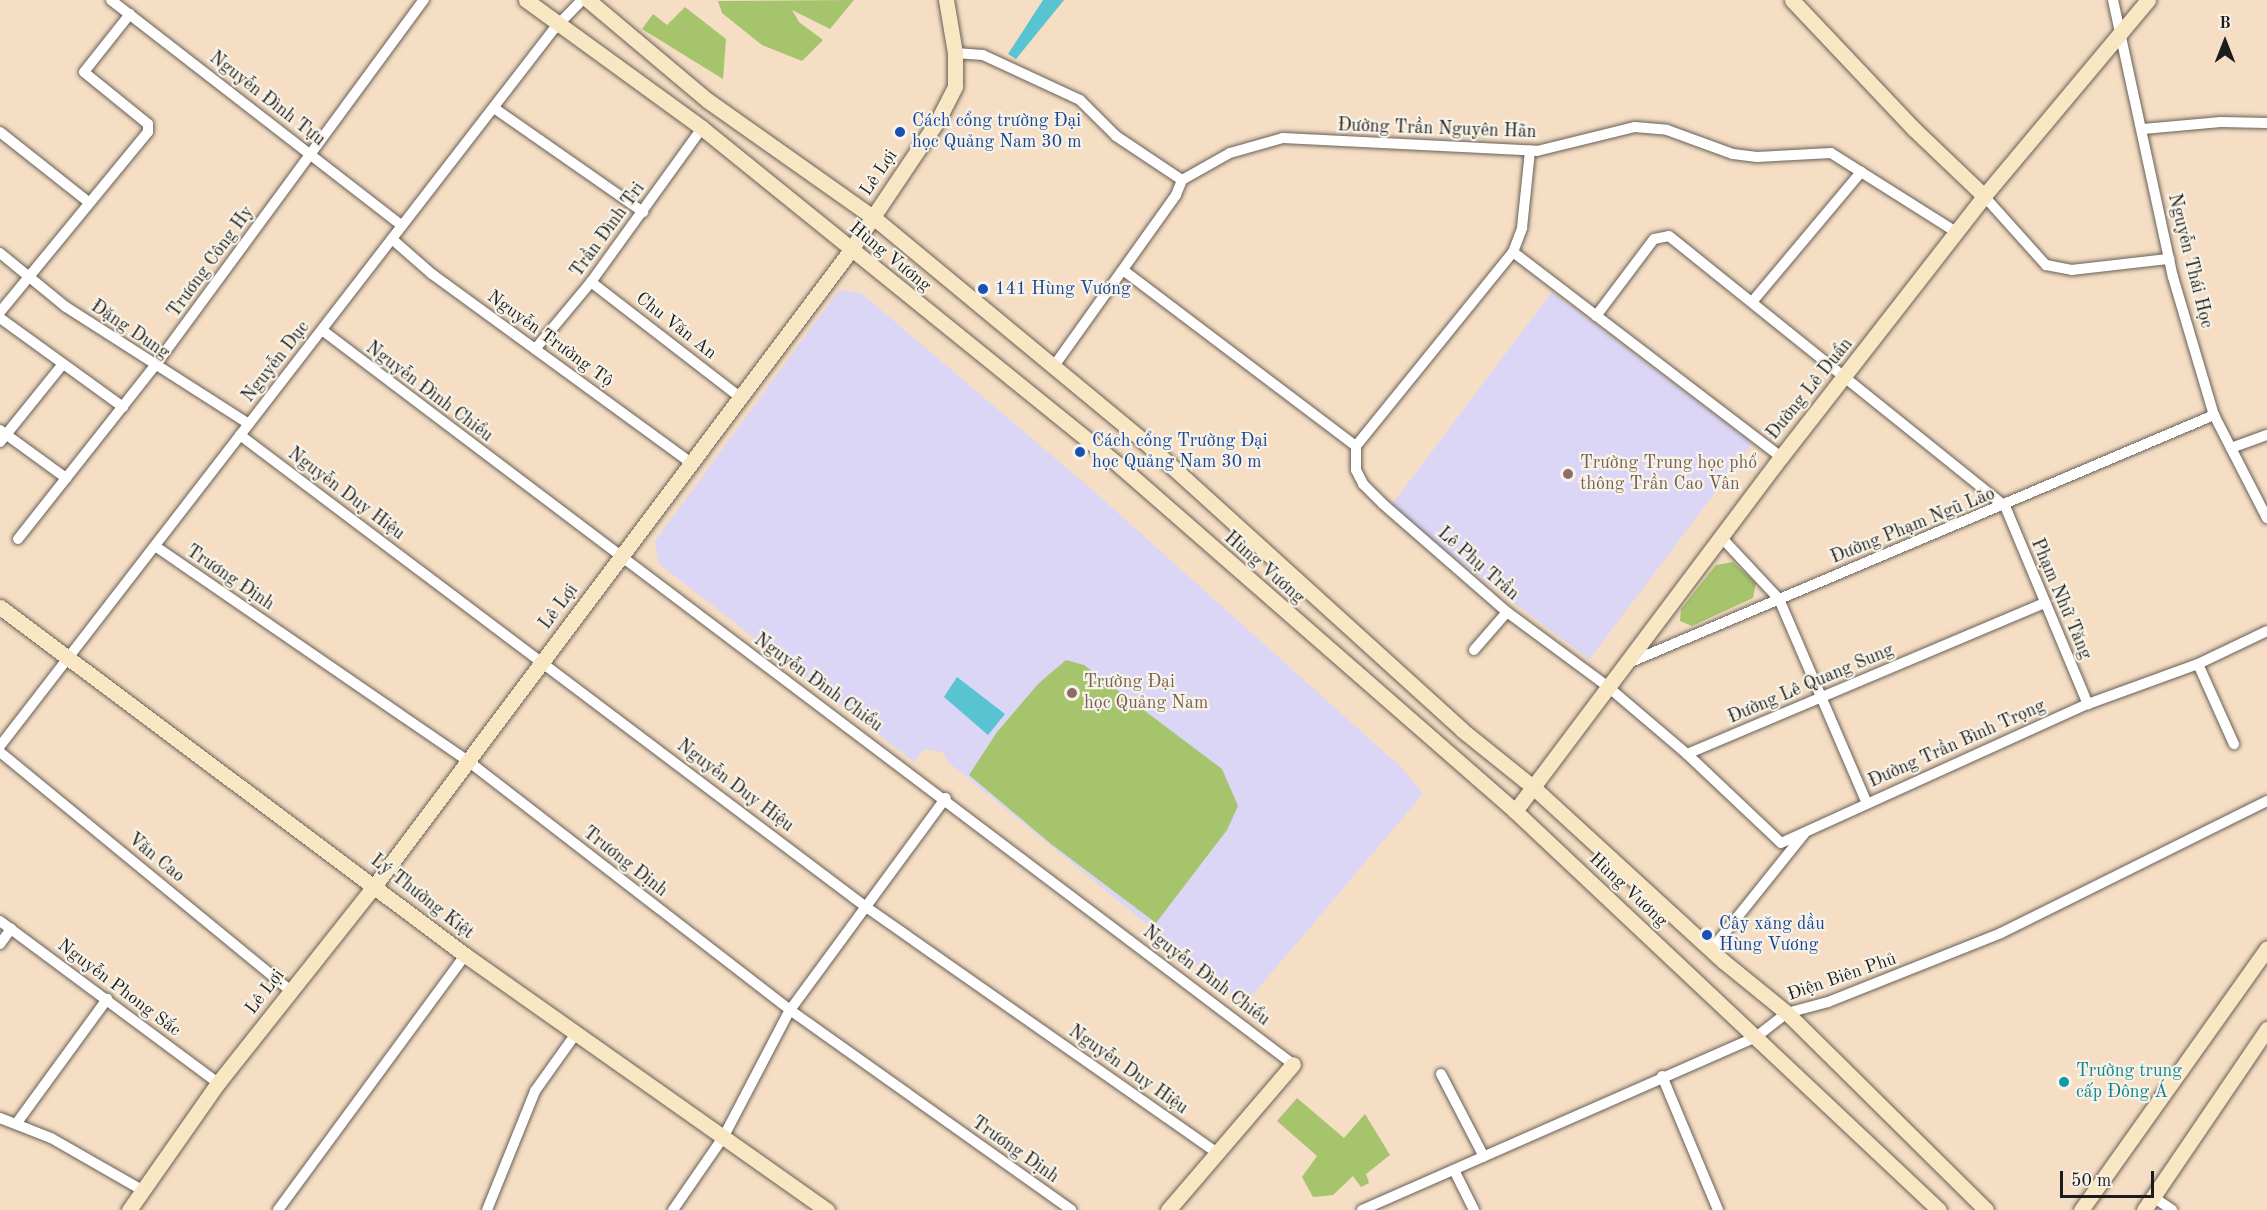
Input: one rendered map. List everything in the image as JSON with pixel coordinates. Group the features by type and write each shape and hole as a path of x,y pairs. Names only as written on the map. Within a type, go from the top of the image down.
{"main road":[{"name":"Hùng Vương","path":"526,0 702,128 850,251 1120,466 1515,811 1939,1210"},
{"name":"Hùng Vương","path":"588,0 707,100 873,216 1148,444 1462,730 1533,787 1711,950 1787,1012 1986,1210"},
{"name":"Lê Lợi","path":"129,1210 140,1189 218,1083 375,885 850,251 938,120 955,86 955,53 946,0"},
{"path":"1792,0 1914,129 1984,196"},
{"name":"Đường Lê Duẩn","path":"1515,811 1720,536 1984,196 2148,0"},
{"name":"Lý Thường Kiệt","path":"0,607 375,885 465,955 575,1035 724,1136 827,1210"},
{"path":"2081,1210 2267,948"},
{"path":"2149,1204 2264,1038"},
{"path":"1168,1210 1293,1064"}],"street":[{"name":"Nguyễn Đình Tựu","path":"111,0 402,226"},
{"name":"Trương Công Hy","path":"18,539 154,367 424,0"},
{"name":"Nguyễn Dục","path":"0,746 559,24 582,0"},
{"name":"Nguyễn Thái Học","path":"2114,0 2144,129 2169,259 2214,415 2267,518"},
{"path":"0,312 87,201 150,127 84,72 130,14"},
{"path":"955,53 983,55 1080,100 1116,136 1182,180 1123,270 1054,366"},
{"path":"494,108 643,212"},
{"path":"2144,129 2221,122 2267,123"},
{"name":"Đường Trần Nguyên Hãn","path":"1182,180 1230,153 1283,138 1530,150 1551,149 1635,127 1667,130 1733,154 1757,157 1831,153 1956,232"},
{"name":"Trần Đình Tri","path":"536,348 591,282 702,128"},
{"path":"0,132 87,201"},
{"path":"1123,270 1356,446 1513,252 1522,228 1530,150"},
{"path":"1752,302 1861,172"},
{"path":"1984,196 2046,265 2072,270 2169,259"},
{"path":"1596,316 1654,238 1669,236 2005,506"},
{"name":"Nguyễn Trường Tộ","path":"392,239 432,274 691,463"},
{"path":"1513,252 1781,457"},
{"name":"Đặng Dung","path":"0,253 66,307 154,367 249,424"},
{"name":"Chu Văn An","path":"591,282 741,397"},
{"path":"0,318 123,407"},
{"name":"Nguyễn Đình Chiểu","path":"322,330 620,558 946,798 1293,1064"},
{"path":"63,364 2,436 66,478"},
{"name":"Đường Phạm Ngũ Lão","path":"1623,665 2005,506 2214,415"},
{"name":"Nguyễn Duy Hiệu","path":"240,435 543,661 866,907 1217,1153"},
{"path":"2231,448 2267,435"},
{"name":"Lê Phụ Trần","path":"1356,446 1356,470 1363,484 1508,612 1607,686"},
{"name":"Phạm Nhữ Tăng","path":"2005,506 2088,705"},
{"path":"1720,536 1779,599 1866,801"},
{"name":"Trương Định","path":"155,546 468,761 790,1010 1071,1210"},
{"name":"Đường Lê Quang Sung","path":"1687,754 2045,603"},
{"path":"1473,650 1508,612"},
{"name":"Đường Trần Bình Trọng","path":"1687,754 1781,843 1805,834 1866,801 2088,705 2198,664 2267,631"},
{"path":"2198,664 2234,744"},
{"path":"1607,686 1687,754"},
{"name":"Văn Cao","path":"0,752 291,991"},
{"path":"674,1210 724,1136 790,1010 946,798"},
{"name":"Điện Biên Phủ","path":"1362,1210 1662,1076 1756,1037 1787,1012 1849,994 2001,933 2267,801"},
{"path":"1711,950 1805,834"},
{"name":"Nguyễn Phong Sắc","path":"0,921 218,1083"},
{"path":"0,944 11,929"},
{"path":"278,1210 465,955"},
{"path":"16,1124 107,999"},
{"path":"487,1210 535,1091 575,1035"},
{"path":"1441,1074 1484,1157"},
{"path":"1662,1076 1718,1210"},
{"path":"0,1118 51,1138 140,1189"},
{"path":"1454,1170 1474,1210"},
{"path":"2149,1204 2172,1210"}],"shaded area":[{"name":"Trường Đại học Quảng Nam","path":"839,290 861,293 1088,486 1402,768 1423,794 1245,1004 948,762 942,752 925,749 914,762 659,564 655,541"},
{"name":"Trường Trung học phổ thông Trần Cao Vân","path":"1552,292 1752,443 1589,659 1389,508"}],"green space":[{"path":"854,0 830,29 792,10 799,22 823,40 802,61 762,45 722,13 718,1"},
{"path":"685,7 726,39 723,79 642,29 653,14 667,25"},
{"path":"1733,562 1756,583 1753,598 1692,626 1680,621 1681,609 1716,565"},
{"path":"1066,660 1084,665 1222,769 1238,806 1227,830 1156,923 1051,844 969,775 997,732 1039,683"},
{"path":"1297,1098 1344,1138 1365,1114 1390,1155 1366,1174 1369,1183 1361,1187 1353,1176 1333,1195 1313,1197 1302,1177 1317,1156 1277,1121"}],"water":[{"path":"1043,0 1064,0 1016,59 1008,54"},
{"path":"957,677 1005,714 988,735 944,697"}],"place":[{"name":"Cách cổng trường Đại học Quảng Nam 30 m","path":"900,132"},
{"name":"141 Hùng Vương","path":"983,289"},
{"name":"Cách cổng Trường Đại học Quảng Nam 30 m","path":"1080,452"},
{"name":"Trường Trung học phổ thông Trần Cao Vân","path":"1568,474"},
{"name":"Trường Đại học Quảng Nam","path":"1072,693"},
{"name":"Cây xăng dầu Hùng Vương","path":"1707,935"},
{"name":"Trường trung cấp Đông Á","path":"2064,1082"}]}
